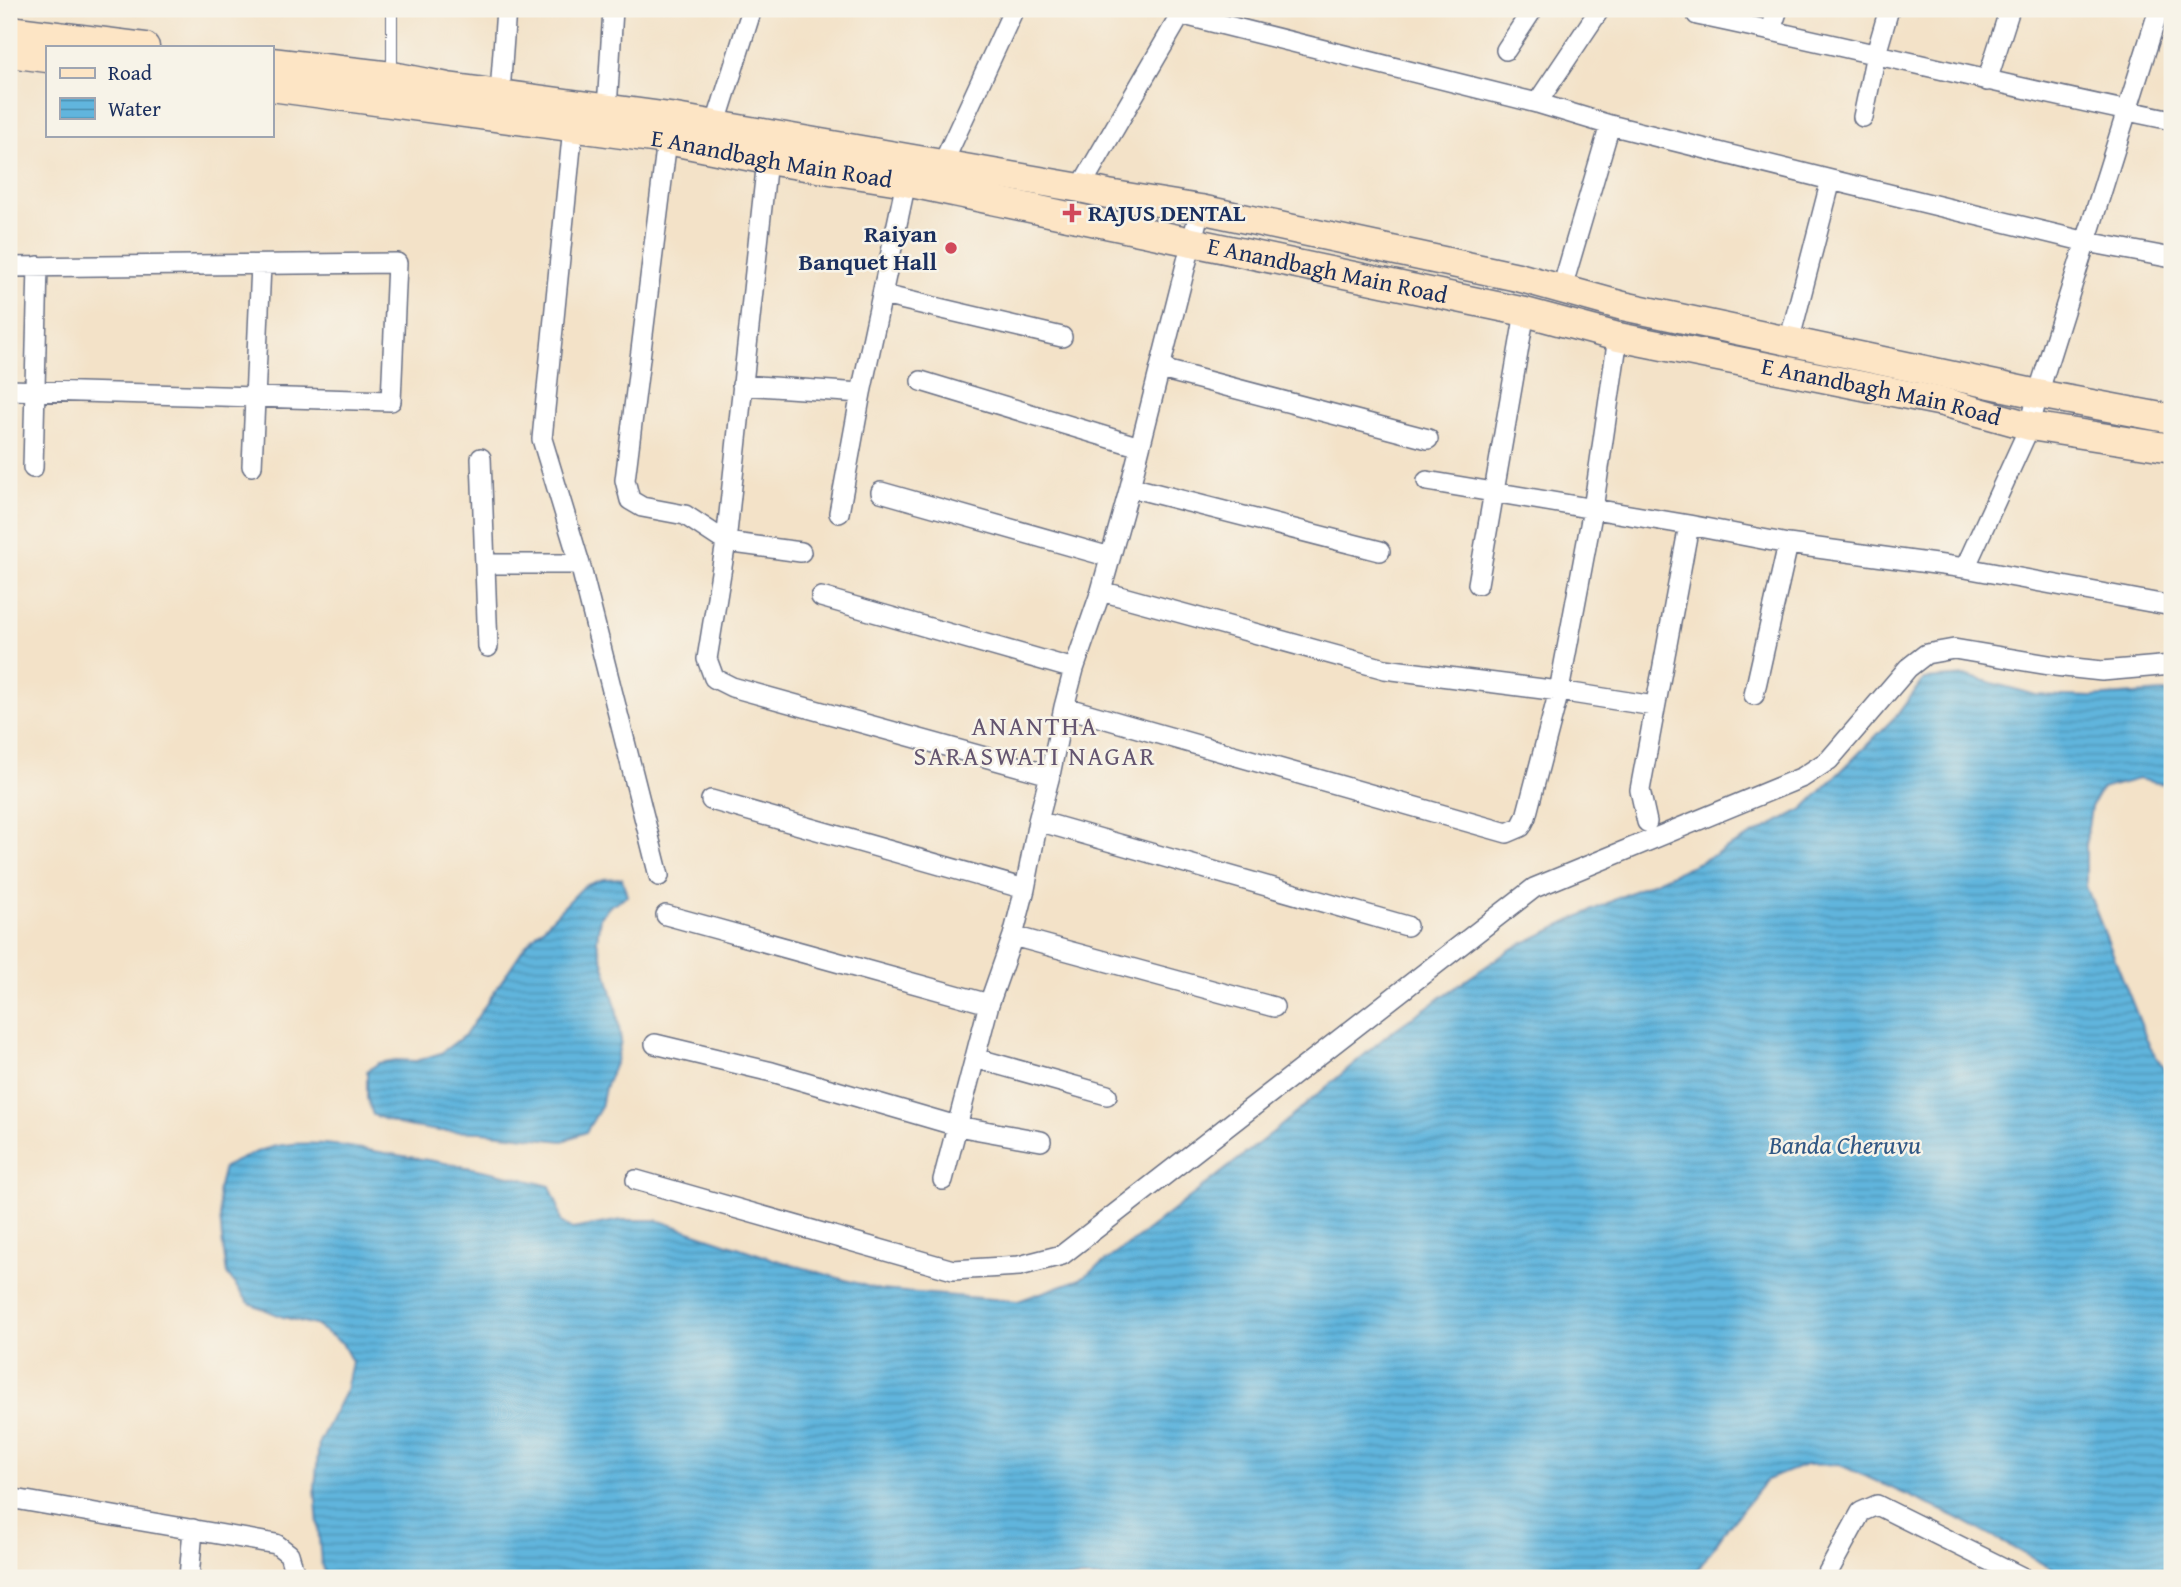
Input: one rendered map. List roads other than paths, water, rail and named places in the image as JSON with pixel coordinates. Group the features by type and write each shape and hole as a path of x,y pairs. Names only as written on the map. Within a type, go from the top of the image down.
{"street":[{"path":"500,93 506,9"},
{"path":"607,109 613,9"},
{"path":"715,126 751,9"},
{"path":"940,176 1014,9"},
{"path":"1506,50 1533,9"},
{"path":"1537,103 1600,9"},
{"path":"1771,30 1778,9"},
{"path":"1863,117 1876,54 1889,9"},
{"path":"1987,81 2010,9"},
{"path":"1965,568 2030,426 2159,9"},
{"path":"1080,188 1182,11 1537,103 1610,125 2087,242 2172,258"},
{"path":"1697,15 2172,120"},
{"path":"9,30 137,46"},
{"path":"9,52 46,58"},
{"name":"E Anandbagh Main Road","path":"273,62 392,76 448,87 500,93 667,140 768,160 906,182 940,176 1080,188 1200,209 1505,274 1623,306 1789,342 2172,419"},
{"name":"E Anandbagh Main Road","path":"273,87 574,116 607,109 670,117 940,176 1192,242 1525,312 1618,337 1943,402 2030,426 2172,448"},
{"path":"574,116 542,439 580,564 659,876"},
{"path":"1562,288 1610,125"},
{"path":"667,140 625,480 630,500 642,507 685,515 726,542 801,552"},
{"path":"768,160 726,542 707,659 713,678 732,687 1050,775"},
{"path":"1789,342 1831,180"},
{"path":"839,513 861,393 906,182"},
{"path":"943,1180 989,1004 1013,936 1064,707 1101,591 1130,486 1200,209"},
{"path":"9,267 397,263 391,401 9,390"},
{"path":"253,466 261,265"},
{"path":"33,468 38,267"},
{"path":"883,295 1062,337"},
{"path":"1478,584 1525,312"},
{"path":"1064,707 1507,833 1521,827 1527,817 1559,691 1593,509 1618,337"},
{"path":"1161,369 1427,439"},
{"path":"921,381 1140,447"},
{"path":"742,385 861,393"},
{"path":"481,458 488,647"},
{"path":"1427,481 1788,544 1965,568 2172,606"},
{"path":"1130,486 1380,551"},
{"path":"881,492 1110,557"},
{"path":"1647,822 1640,790 1689,525"},
{"path":"1754,695 1788,544"},
{"path":"485,564 580,564"},
{"path":"1101,591 1385,669 1654,706"},
{"path":"821,597 1074,669"},
{"path":"636,1180 953,1270 1019,1266 1062,1255 1534,888 1803,777 1829,760 1908,668 1926,654 1954,649 2102,671 2172,665"},
{"path":"711,800 1025,889"},
{"path":"1038,821 1408,926"},
{"path":"666,915 989,1004"},
{"path":"1013,936 1273,1007"},
{"path":"655,1044 772,1072 957,1126 1041,1141"},
{"path":"975,1058 1107,1095"},
{"path":"9,1498 276,1545 289,1553 296,1578"},
{"path":"1825,1578 1861,1512 1877,1505 1992,1571 2024,1578"},
{"path":"189,1578 193,1529"}],"lane":[{"path":"392,9 392,76"}],"water":[{"name":"Banda Cheruvu","path":"1967,676 2036,695 2092,697 2172,693 2172,786 2138,779 2101,789 2091,807 2086,841 2086,886 2150,1047 2172,1080 2172,1566 2141,1578 2069,1578 1956,1517 1838,1464 1805,1465 1766,1480 1727,1528 1692,1578 326,1578 321,1563 315,1488 319,1442 346,1390 352,1362 342,1343 315,1325 283,1317 249,1303 227,1274 218,1190 224,1167 268,1148 298,1144 341,1146 435,1161 550,1186 561,1222 572,1229 622,1220 657,1220 773,1259 880,1290 1018,1301 1080,1279 1139,1237 1277,1129 1391,1032 1511,949 1704,860 1803,809 1897,715 1924,679"},
{"path":"622,878 627,896 611,905 600,917 597,941 616,1007 621,1041 601,1107 586,1132 563,1141 483,1132 439,1131 401,1125 373,1115 367,1098 367,1071 379,1063 416,1061 441,1053 466,1034 525,946 584,886 603,879"}],"place":[{"name":"RAJUS DENTAL","path":"1072,213"},
{"name":"Raiyan Banquet Hall","path":"951,248"}],"district":[{"name":"ANANTHA SARASWATI NAGAR","path":"1035,741"}]}
